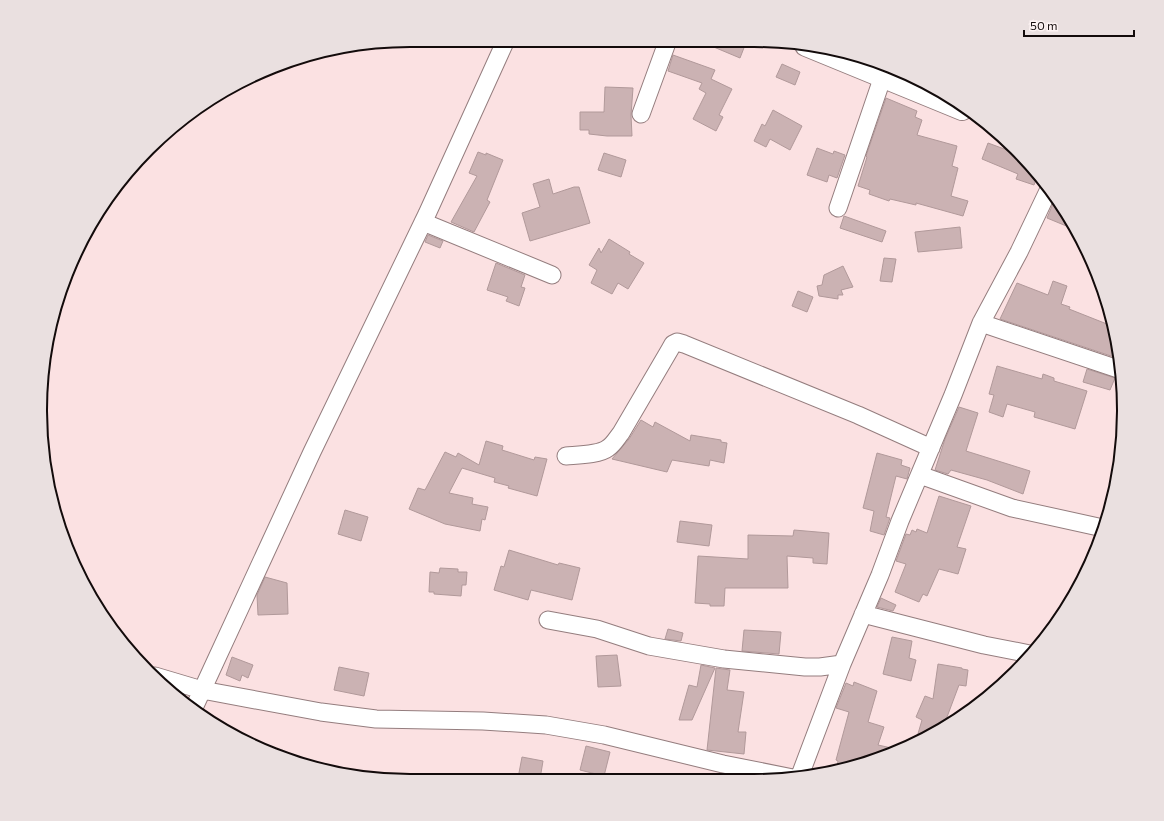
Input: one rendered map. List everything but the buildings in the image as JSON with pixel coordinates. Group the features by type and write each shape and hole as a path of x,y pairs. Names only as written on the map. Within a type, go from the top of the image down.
{"street":[{"path":"196,704 309,459 423,222 503,47"},
{"path":"641,114 665,47"},
{"path":"833,56 944,102"},
{"path":"838,208 883,76"},
{"path":"802,771 842,664 953,395 981,323 1018,252 1046,194"},
{"path":"423,222 552,275"},
{"path":"981,323 1114,368"},
{"path":"566,456 600,452 612,445 621,433 669,351 677,342 772,379 930,448"},
{"path":"920,475 1012,508 1098,527"},
{"path":"863,614 984,645 1024,653"},
{"path":"548,620 597,629 649,646 724,659 805,667 820,667 842,664"},
{"path":"166,679 202,690 321,712 376,719 490,721 546,726 604,735 723,764 770,773"}]}
